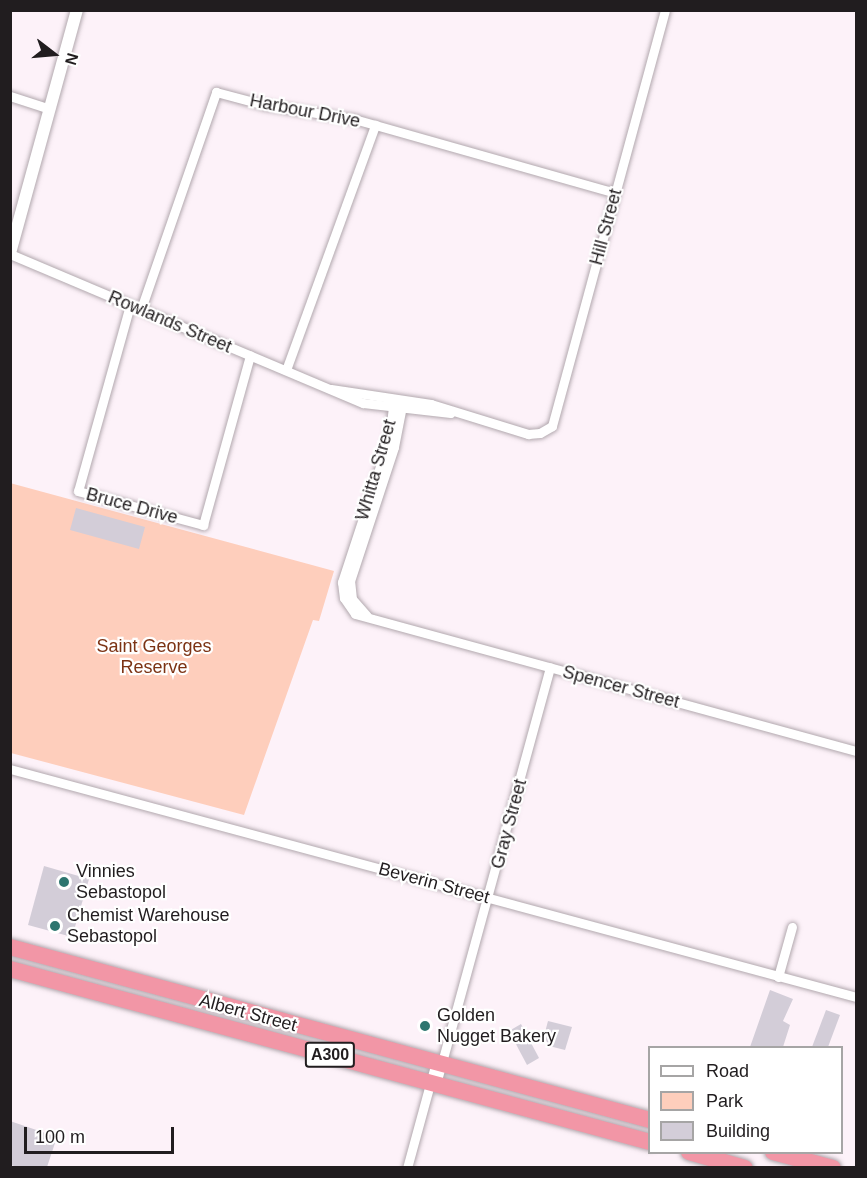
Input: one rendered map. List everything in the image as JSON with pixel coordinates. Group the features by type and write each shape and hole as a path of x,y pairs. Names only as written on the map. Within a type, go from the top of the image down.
{"highway":[{"name":"Albert Street","path":"10,947 648,1119"},
{"name":"Albert Street","path":"10,969 648,1141"},
{"path":"696,1154 745,1167"},
{"path":"776,1158 833,1167"}],"street":[{"path":"10,253 77,10"},
{"name":"Hill Street","path":"538,437 554,421 665,10"},
{"name":"Harbour Drive","path":"141,309 216,92 265,105 346,117 375,124 615,193"},
{"path":"10,96 50,110"},
{"path":"286,370 375,124"},
{"name":"Rowlands Street","path":"10,253 363,403 423,407 538,437"},
{"name":"Bruce Drive","path":"130,305 78,491 202,525 250,355"},
{"name":"Whitta Street","path":"353,608 349,591 350,581 394,447 396,406"},
{"name":"Spencer Street","path":"353,608 386,623 856,751"},
{"name":"Gray Street","path":"407,1167 489,898 550,668"},
{"name":"Beverin Street","path":"10,769 856,997"},
{"path":"778,977 792,927"}],"green space":[{"name":"Saint Georges Reserve","path":"10,483 334,571 319,621 313,620 244,815 11,753"}],"building":[{"path":"76,508 145,527 139,549 70,530"},
{"path":"44,866 89,879 72,937 28,925"},
{"path":"770,990 793,999 783,1021 790,1025 783,1046 750,1046"},
{"path":"826,1010 840,1015 828,1046 812,1046"},
{"path":"548,1021 572,1027 565,1050 549,1046 544,1036"},
{"path":"521,1024 539,1058 527,1065 509,1031"},
{"path":"10,1121 57,1137 47,1167 10,1165"}],"place":[{"name":"Vinnies Sebastopol","path":"64,882"},
{"name":"Chemist Warehouse Sebastopol","path":"55,926"},
{"name":"Golden Nugget Bakery","path":"425,1026"}]}
